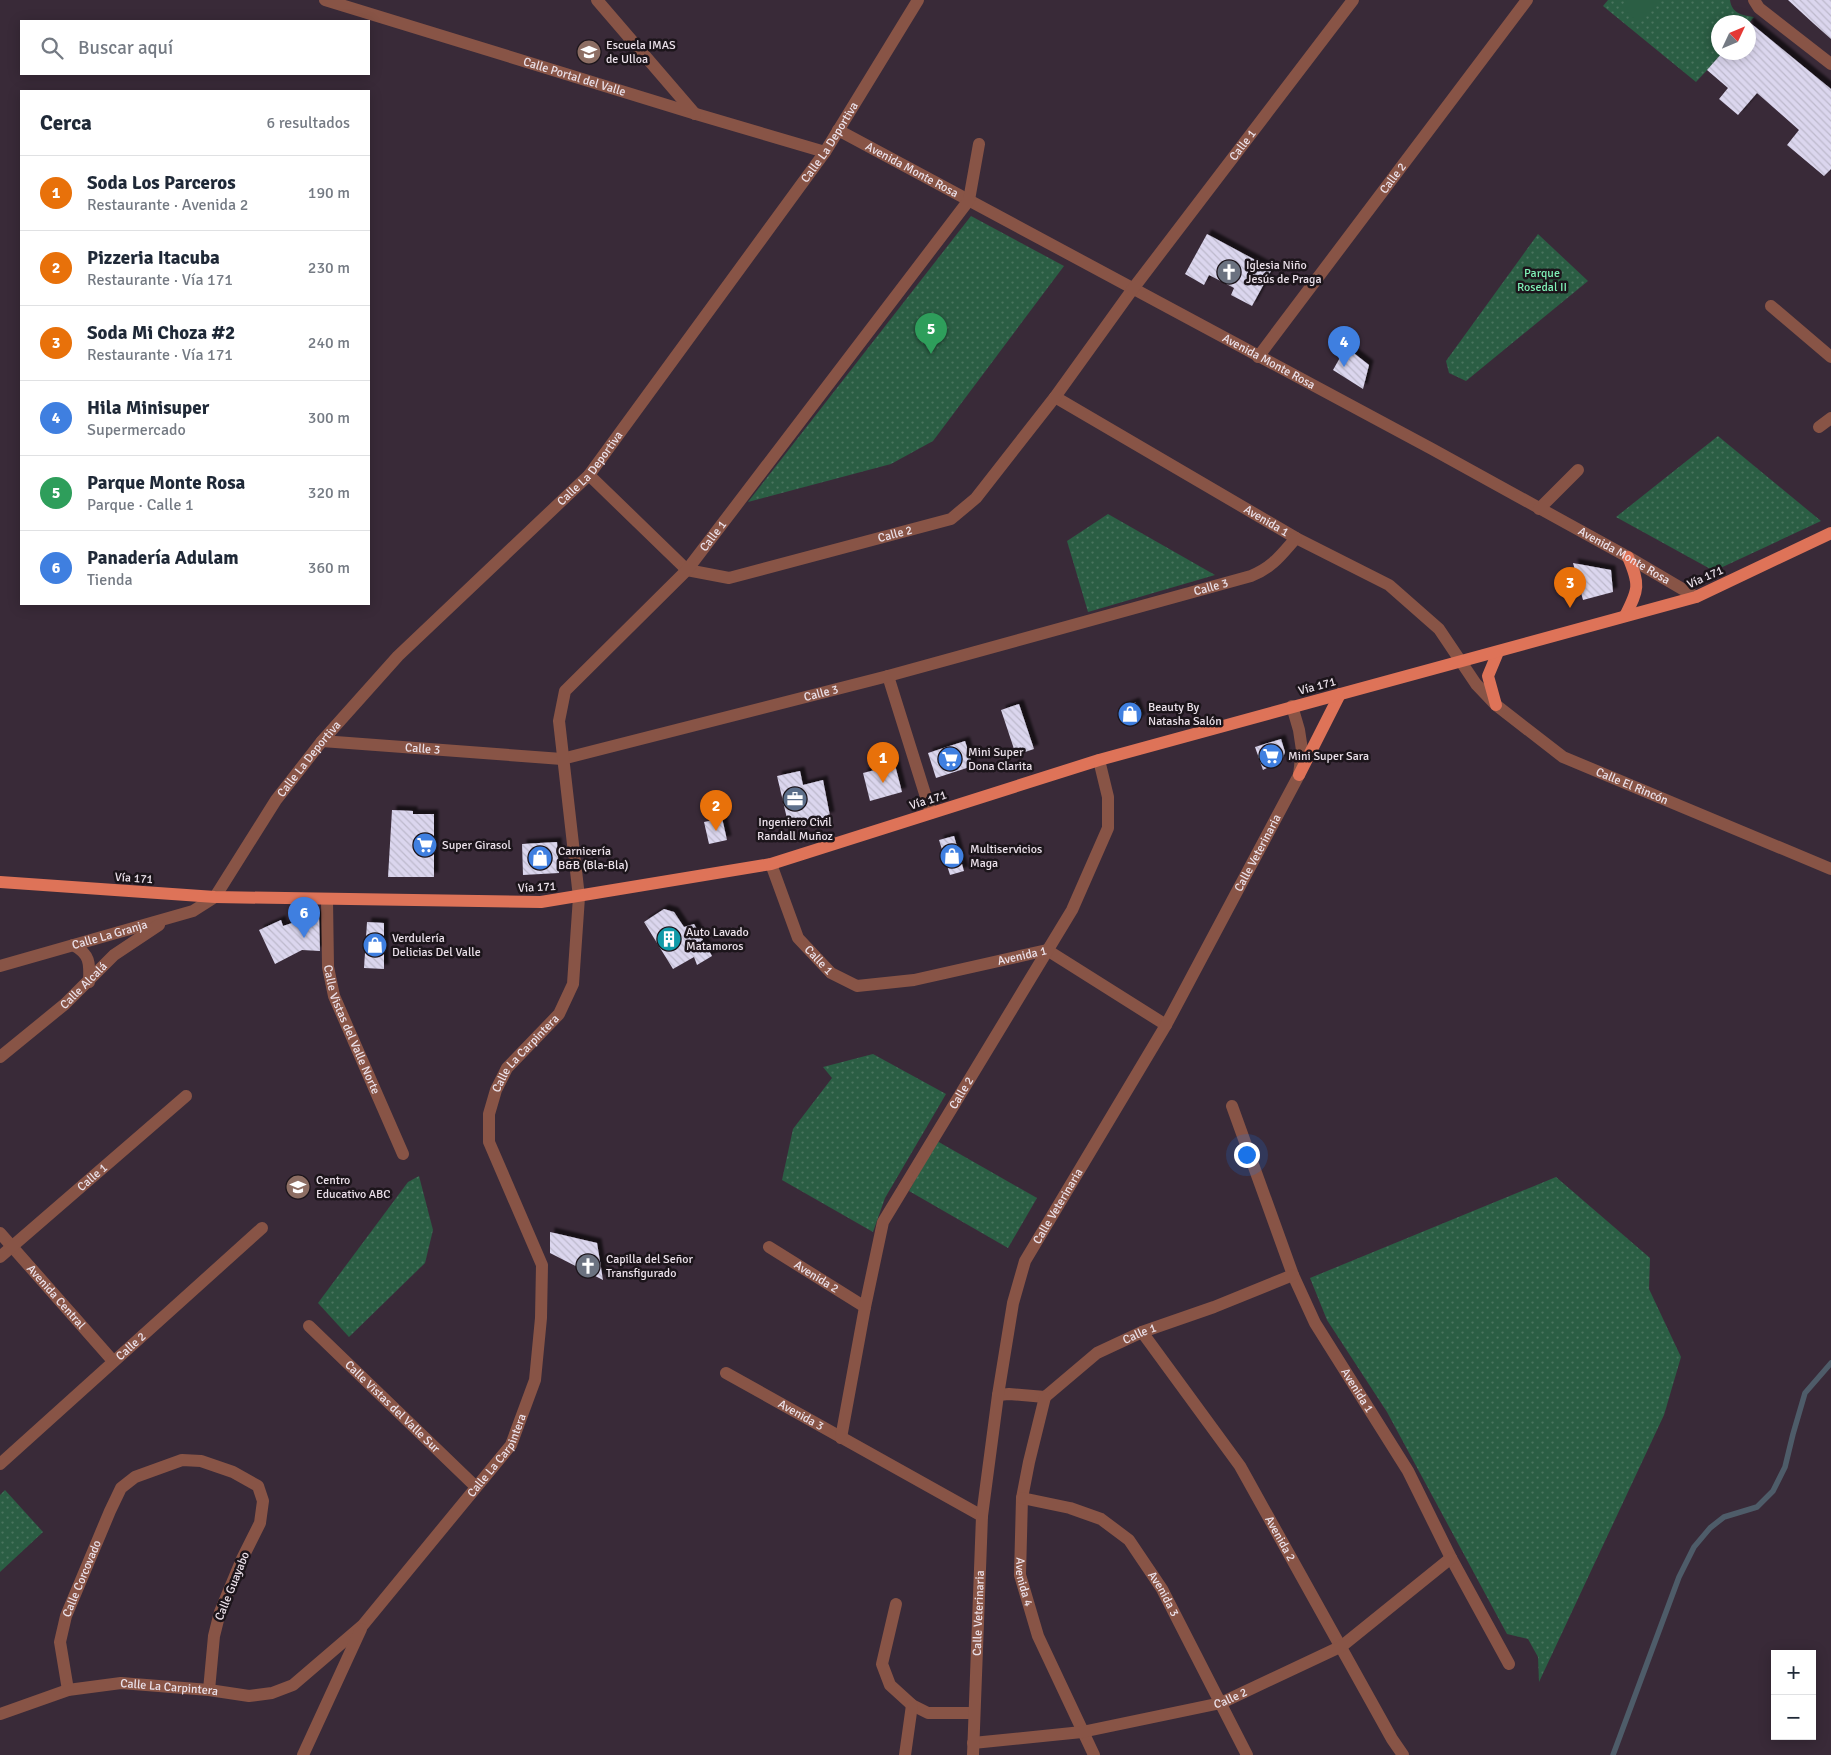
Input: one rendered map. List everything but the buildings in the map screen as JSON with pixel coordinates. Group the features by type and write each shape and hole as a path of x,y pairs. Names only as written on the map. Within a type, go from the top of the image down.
{"main road":[{"name":"Vía 171","path":"0,882 215,897 541,902 771,864 1099,760 1696,597 1831,533"},
{"path":"1625,616 1636,594 1637,578 1628,557"},
{"path":"1496,705 1488,676 1498,652"},
{"path":"1299,775 1340,694"}],"street":[{"name":"Calle Portal del Valle","path":"325,0 825,152"},
{"path":"597,0 696,114"},
{"name":"Calle La Deportiva","path":"215,897 276,800 322,741 398,656 589,475 825,152 918,0"},
{"name":"Calle 1","path":"1132,290 1353,0"},
{"name":"Calle 2","path":"1258,357 1527,0"},
{"path":"1754,0 1759,8 1831,64"},
{"name":"Avenida Monte Rosa","path":"838,130 1132,290 1416,440 1628,557 1696,597"},
{"path":"969,200 979,144"},
{"name":"Calle 1","path":"579,897 559,721 565,691 687,570 969,200"},
{"name":"Calle 2","path":"687,570 730,578 951,519 976,498 1055,397 1132,290"},
{"path":"1771,306 1831,358"},
{"name":"Avenida 1","path":"1055,397 1296,538 1389,585 1439,629 1460,662"},
{"path":"1820,427 1831,418"},
{"path":"1539,509 1578,470"},
{"path":"589,475 687,570"},
{"name":"Calle 3","path":"322,741 562,759 888,676 1251,576 1266,569 1281,556 1296,538"},
{"name":"Calle El Rincón","path":"1460,662 1476,684 1496,705 1563,757 1831,869"},
{"path":"888,676 931,813"},
{"name":"Calle Veterinaria","path":"973,1749 982,1516 998,1395 1013,1303 1025,1261 1166,1025 1299,775 1302,750 1292,706"},
{"name":"Calle 2","path":"841,1438 864,1307 883,1222 1072,910 1108,828 1108,797 1099,760"},
{"name":"Calle 1","path":"771,864 798,938 831,973 857,986"},
{"name":"Calle La Granja","path":"0,966 193,911 215,897"},
{"name":"Calle La Carpintera","path":"0,1714 68,1690 120,1683 209,1690 249,1696 272,1693 293,1685 363,1625 511,1445 535,1380 541,1318 542,1265 489,1142 489,1114 496,1090 507,1068 559,1014 573,984 579,897"},
{"name":"Calle Vistas del Valle Norte","path":"327,900 328,967 334,996 403,1154"},
{"name":"Calle Alcalá","path":"0,1057 65,1004 114,955 170,918"},
{"path":"73,945 87,957 89,982"},
{"name":"Avenida 1","path":"857,986 914,980 1048,950 1166,1025"},
{"name":"Calle 1","path":"0,1257 186,1096"},
{"name":"Avenida 1","path":"1232,1106 1293,1274 1316,1323 1408,1471 1451,1558 1509,1664"},
{"name":"Calle 2","path":"0,1464 262,1228"},
{"name":"Avenida Central","path":"0,1233 113,1361"},
{"name":"Avenida 2","path":"769,1247 864,1307"},
{"name":"Calle 1","path":"1045,1398 1097,1353 1142,1332 1214,1307 1293,1274"},
{"name":"Calle Vistas del Valle Sur","path":"309,1326 476,1487"},
{"name":"Avenida 2","path":"1142,1332 1240,1466 1342,1646 1392,1739 1403,1755"},
{"name":"Avenida 3","path":"726,1373 982,1516"},
{"path":"998,1395 1009,1394 1045,1398"},
{"name":"Avenida 4","path":"1045,1398 1022,1498 1020,1575 1038,1636 1094,1755"},
{"name":"Calle Guayabo","path":"135,1477 182,1460 201,1461 234,1472 258,1486 264,1500 260,1522 220,1612 214,1636 209,1690"},
{"name":"Calle Corcovado","path":"68,1690 60,1642 66,1616 121,1488 135,1477"},
{"name":"Avenida 3","path":"1022,1498 1070,1508 1101,1519 1129,1540 1162,1589 1246,1755"},
{"name":"Calle 2","path":"973,1749 1082,1732 1221,1703 1342,1646 1451,1558"},
{"path":"896,1604 882,1664 890,1685 912,1705 928,1713 974,1714"},
{"path":"303,1755 363,1625"},
{"path":"906,1755 912,1705"}],"green space":[{"path":"1608,0 1730,0 1735,11 1746,15 1711,15 1711,60 1716,60 1696,82 1603,6"},
{"path":"1627,0 1660,0 1640,23 1621,7"},
{"path":"971,216 1064,266 933,441 891,464 748,502"},
{"name":"Parque Rosedal II","path":"1538,234 1588,281 1466,381 1449,373 1446,361"},
{"path":"1718,436 1821,521 1714,571 1616,517"},
{"path":"1108,514 1215,575 1088,612 1067,541"},
{"path":"873,1054 946,1094 885,1198 873,1232 782,1180 793,1129 832,1078 823,1067"},
{"path":"937,1141 1037,1198 1008,1248 909,1191"},
{"path":"419,1176 433,1230 425,1263 349,1337 318,1303 408,1182"},
{"path":"1556,1177 1650,1258 1649,1289 1681,1357 1664,1415 1539,1682 1538,1657 1528,1639 1507,1634 1387,1412 1327,1320 1310,1278"},
{"path":"5,1490 43,1532 0,1572 0,1495"}],"waterway":[{"path":"1613,1755 1679,1577 1694,1547 1710,1528 1724,1517 1757,1507 1773,1491 1785,1467 1805,1393 1831,1363"}],"place":[{"name":"Escuela IMAS de Ulloa","path":"589,52"},
{"name":"Iglesia Niño Jesús de Praga","path":"1229,272"},
{"name":"Parque Monte Rosa","path":"931,354"},
{"name":"Hila Minisuper","path":"1344,367"},
{"name":"Soda Mi Choza #2","path":"1570,608"},
{"name":"Beauty By Natasha Salón","path":"1130,714"},
{"name":"Mini Super Sara","path":"1271,756"},
{"name":"Mini Super Dona Clarita","path":"950,759"},
{"name":"Soda Los Parceros","path":"883,783"},
{"name":"Ingeniero Civil Randall Muñoz","path":"795,799"},
{"name":"Pizzeria Itacuba","path":"716,831"},
{"name":"Super Girasol","path":"425,845"},
{"name":"Multiservicios Maga","path":"952,856"},
{"name":"Carnicería B&B (Bla-Bla)","path":"540,858"},
{"name":"Panadería Adulam","path":"304,938"},
{"name":"Auto Lavado Matamoros","path":"669,939"},
{"name":"Verdulería Delicias Del Valle","path":"375,945"},
{"name":"Centro Educativo ABC","path":"298,1187"},
{"name":"Capilla del Señor Transfigurado","path":"588,1266"}]}
